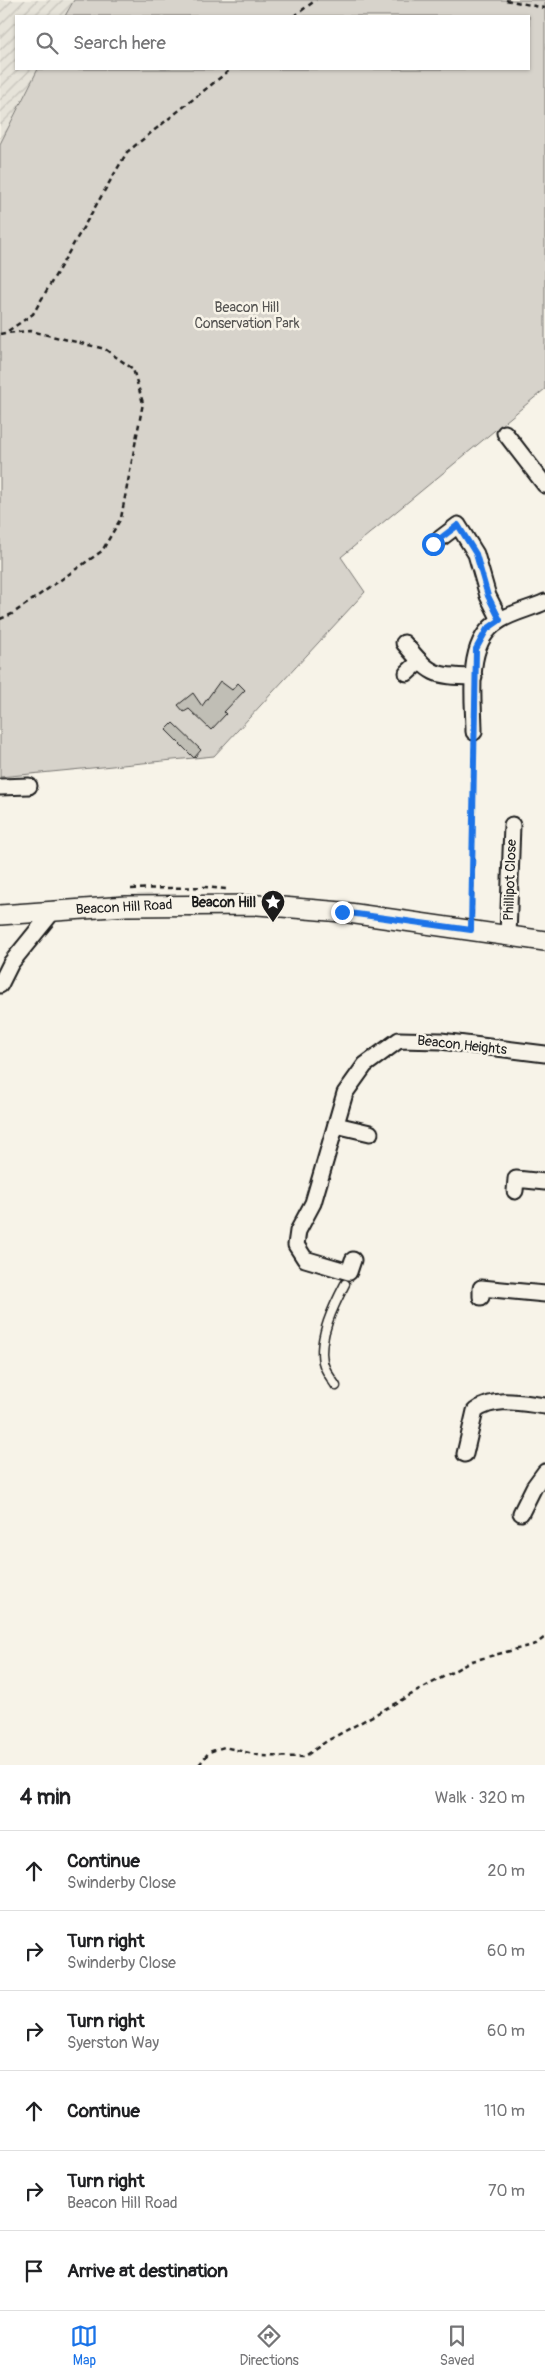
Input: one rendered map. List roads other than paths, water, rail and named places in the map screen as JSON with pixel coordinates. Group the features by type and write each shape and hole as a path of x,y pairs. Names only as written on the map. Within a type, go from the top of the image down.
{"street":[{"path":"505,433 543,478"},
{"path":"433,544 464,521 488,596 500,620"},
{"path":"474,732 476,649 487,629 500,620 545,602"},
{"path":"404,643 426,669 441,676 474,677"},
{"path":"407,673 420,661"},
{"path":"0,787 29,786"},
{"name":"Phillipot Close","path":"508,936 512,824"},
{"name":"Beacon Hill Road","path":"0,915 126,906 258,905 342,912 545,940"},
{"path":"0,985 10,963 54,910"},
{"name":"Beacon Heights","path":"349,1272 305,1259 296,1245 298,1231 313,1203 346,1093 365,1064 399,1040 441,1041 545,1054"},
{"path":"336,1125 370,1133"},
{"path":"516,1180 545,1182"},
{"path":"481,1288 545,1294"},
{"path":"465,1454 475,1411 486,1403 511,1402 545,1406"},
{"path":"520,1513 534,1487 545,1472"}],"lane":[{"path":"336,1386 323,1361 323,1345 336,1304 349,1272"}],"place":[{"name":"Beacon Hill","path":"273,923"}],"park label":[{"name":"Beacon Hill Conservation Park","path":"247,316"}]}
